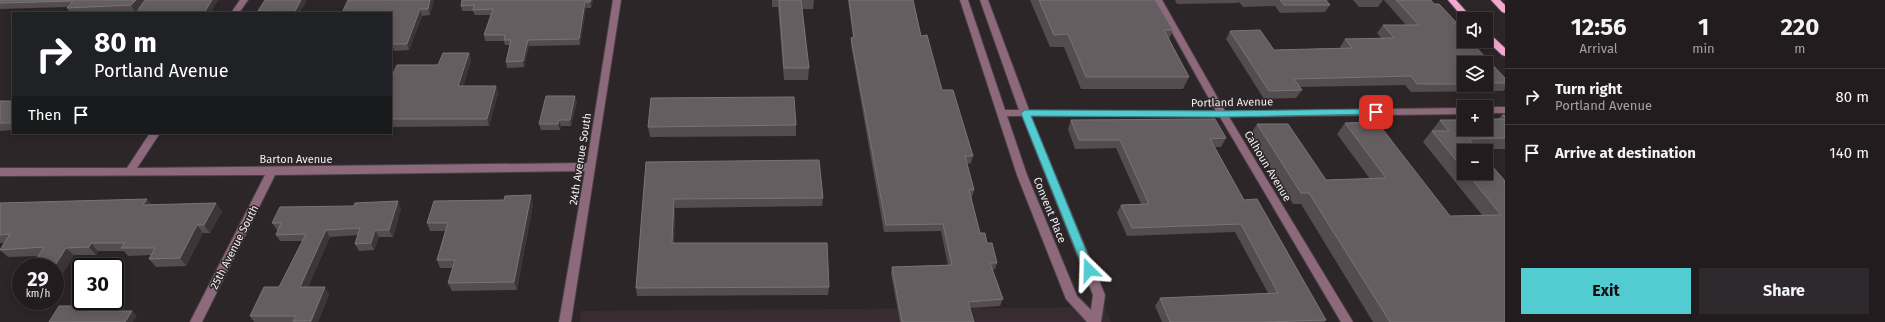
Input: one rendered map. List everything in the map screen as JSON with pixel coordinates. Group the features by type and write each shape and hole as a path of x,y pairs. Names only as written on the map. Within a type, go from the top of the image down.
{"main road":[{"path":"1452,0 1463,12"},
{"path":"1495,0 1505,10"},
{"path":"1493,42 1505,53"}],"street":[{"path":"236,12 244,0"},
{"name":"24th Avenue South","path":"564,322 591,167 616,0"},
{"name":"Convent Place","path":"964,0 1022,175 1072,299 1095,322 1099,295 1025,113 984,0"},
{"name":"Calhoun Avenue","path":"1158,0 1223,114 1347,322"},
{"path":"1493,110 1505,110"},
{"name":"Portland Avenue","path":"1001,113 1223,114 1457,111"},
{"path":"130,171 155,134"},
{"name":"Barton Avenue","path":"0,172 272,171 591,167"},
{"name":"25th Avenue South","path":"196,322 272,171"}],"shaded area":[{"path":"1105,307 1111,322 580,322 581,311"}],"building":[{"path":"0,0 136,0 131,5 67,8 73,1 0,3"},
{"path":"145,0 212,0 205,12 137,12"},
{"path":"265,0 301,0 295,12 258,11"},
{"path":"348,0 430,0 428,9 420,9 407,44 392,44 392,12 342,12"},
{"path":"462,0 591,0 590,2 585,2 579,39 528,40 523,61 506,62 511,40 504,40 505,35 484,35 493,9 473,10 474,5 461,6"},
{"path":"779,0 801,0 809,68 784,68"},
{"path":"849,0 913,0 921,36 927,35 942,90 953,90 973,156 965,156 974,190 969,190 980,233 985,233 987,243 992,243 997,263 990,263 1003,299 968,302 974,322 902,322 892,267 952,265 943,224 886,225 851,38 854,37"},
{"path":"1039,0 1155,0 1173,30 1164,30 1189,77 1086,77 1068,34 1054,35"},
{"path":"1280,0 1326,0 1330,5 1284,5"},
{"path":"1396,0 1431,0 1434,4 1439,4 1457,23 1453,23 1457,27 1457,48 1477,48 1484,56 1457,56 1457,84 1417,84 1411,76 1294,79 1302,90 1269,91 1230,31 1260,30 1274,50 1352,48 1345,39 1394,38 1383,25 1419,25"},
{"path":"443,53 469,53 458,86 496,86 487,119 392,119 392,76 397,65 438,65"},
{"path":"1493,65 1505,78 1505,83 1493,83"},
{"path":"546,96 575,96 570,120 559,120 558,124 539,124"},
{"path":"794,97 796,125 648,127 651,98"},
{"path":"0,101 12,101 12,123 0,123"},
{"path":"1215,119 1226,138 1210,139 1244,200 1257,199 1326,320 1265,322 1170,322 1160,298 1278,293 1241,224 1132,228 1121,205 1149,204 1120,140 1079,140 1071,120"},
{"path":"1493,119 1505,119 1505,138 1469,139 1473,144 1457,144 1457,161 1432,131 1449,131 1440,120 1457,120 1457,136 1493,136"},
{"path":"1377,122 1450,216 1501,215 1473,180 1493,180 1493,167 1505,181 1505,322 1390,322 1309,193 1301,193 1257,124 1288,124 1326,180 1386,178 1345,123"},
{"path":"819,160 823,198 674,199 672,243 827,243 829,287 636,288 646,162"},
{"path":"531,195 514,282 448,283 455,260 437,260 448,223 427,223 434,201 504,200 505,196"},
{"path":"147,199 143,205 216,203 204,225 197,225 180,258 149,259 155,248 121,248 125,243 91,243 89,247 66,248 60,258 37,258 44,247 0,250 10,234 0,235 0,203"},
{"path":"398,201 389,230 375,230 371,243 355,244 360,228 326,230 300,287 325,287 311,321 293,321 296,316 250,316 264,287 279,287 306,234 276,235 281,223 272,223 280,207 354,206 355,203"},
{"path":"64,306 72,306 72,310 132,311 125,322 49,322 56,310 64,310"}],"route":[{"path":"1089,270 1025,113 1223,114 1376,112"}]}
